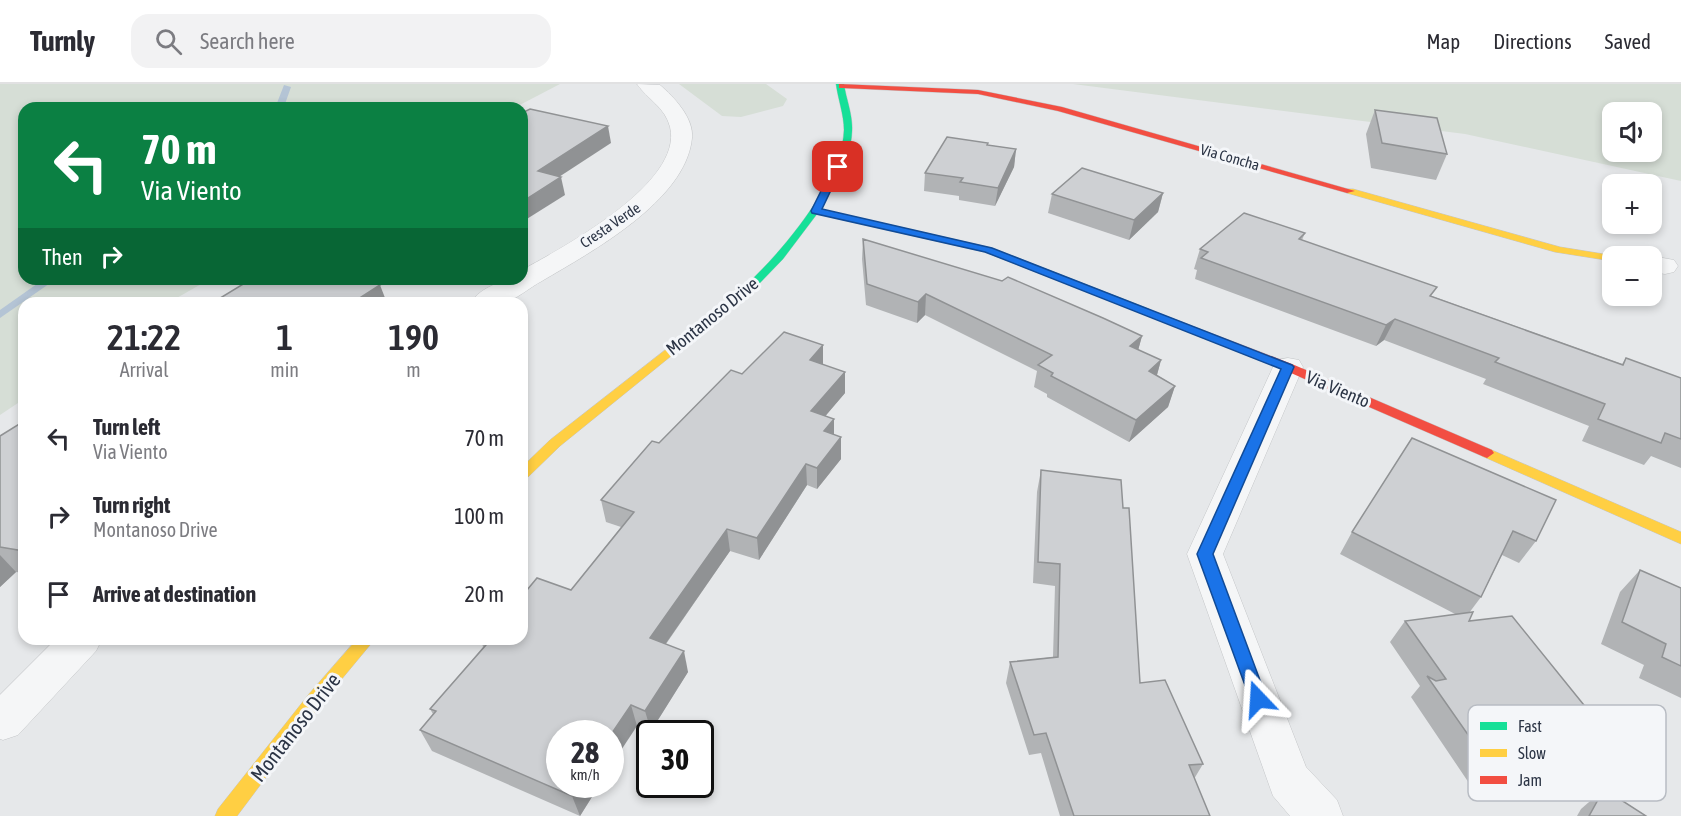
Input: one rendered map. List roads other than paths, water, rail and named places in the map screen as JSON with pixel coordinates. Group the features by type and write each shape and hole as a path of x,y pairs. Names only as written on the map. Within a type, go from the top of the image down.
{"street":[{"name":"Cresta Verde","path":"528,276 633,211 669,175 678,156 682,138 679,120 660,94 647,84"},
{"name":"Montanoso Drive","path":"528,469 555,442 757,281 816,211 838,167 848,132 841,85"},
{"name":"Via Concha","path":"841,85 978,92 1059,109 1559,250 1602,256"},
{"name":"Via Viento","path":"816,211 988,250 1288,367 1681,538"},
{"name":"Cresta Verde","path":"494,297 513,285"},
{"path":"1288,367 1205,554 1289,782 1320,816"},
{"path":"3,721 76,645"},
{"name":"Montanoso Drive","path":"225,816 315,699 362,645"}],"waterway":[{"path":"282,102 287,87"},
{"path":"26,297 42,285"},
{"path":"0,315 18,302"}]}
